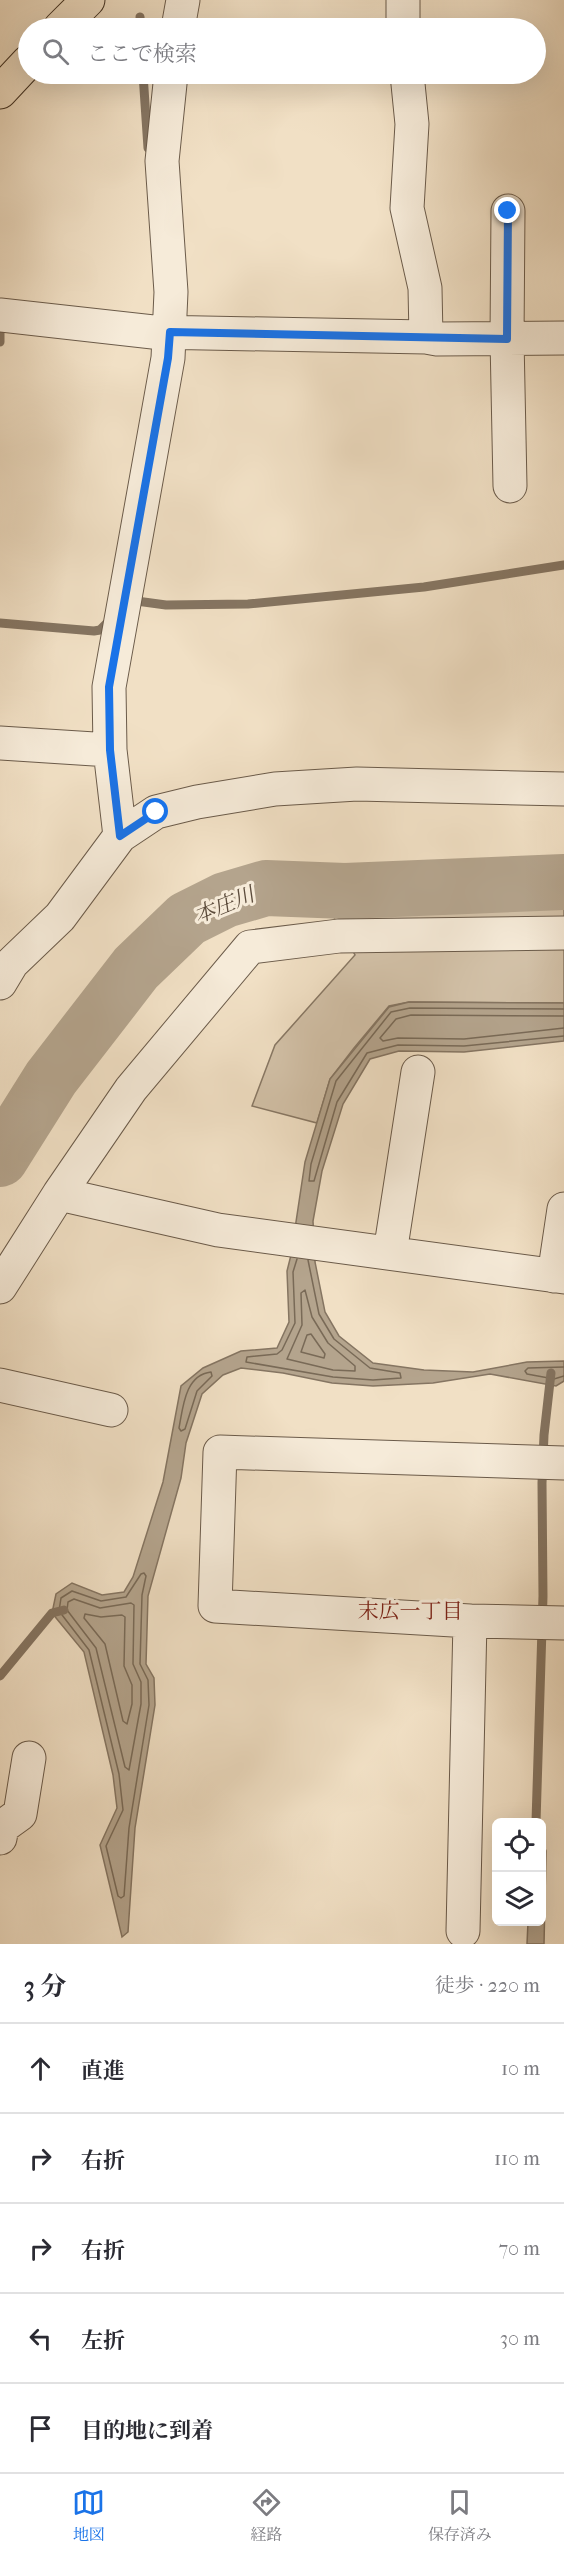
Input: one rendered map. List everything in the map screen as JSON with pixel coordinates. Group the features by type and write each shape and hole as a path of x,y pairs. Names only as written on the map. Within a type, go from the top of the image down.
{"main road":[{"path":"70,18 88,0"},
{"path":"0,91 18,72"}],"street":[{"path":"180,18 183,0"},
{"path":"403,0 403,18"},
{"path":"120,836 110,750 109,687 168,358 170,256 162,161 170,84"},
{"path":"408,84 412,124 407,208 425,288 426,337"},
{"path":"508,211 507,339 510,486"},
{"path":"0,315 153,332 437,339 564,338"},
{"path":"0,743 110,750"},
{"path":"0,983 12,963 60,917 120,836 156,812 196,802 275,789 357,784 564,789"},
{"path":"0,1287 59,1194 131,1089 250,947 339,936 564,933"},
{"path":"390,1253 418,1072"},
{"path":"59,1194 218,1230 559,1277 564,1209"},
{"path":"0,1385 111,1410"},
{"path":"548,1622 470,1621 215,1606 220,1452 550,1463"},
{"path":"463,1931 470,1621"},
{"path":"0,1838 2,1827 20,1814 29,1758"}],"shaded area":[{"path":"564,897 564,1003 409,1002 389,1006 330,1079 317,1123 252,1106 275,1045 355,955 332,914"}],"water":[{"path":"409,1002 564,1003 564,1041 464,1052 399,1051 370,1059 343,1104 322,1171 313,1221 315,1262 325,1312 339,1336 373,1363 424,1370 473,1372 527,1362 564,1361 564,1381 556,1386 490,1374 433,1383 373,1386 332,1383 283,1373 241,1368 223,1375 202,1394 186,1443 181,1478 148,1596 146,1664 154,1678 155,1705 135,1828 128,1932 122,1937 100,1845 117,1808 113,1775 84,1652 52,1613 56,1594 72,1583 102,1595 124,1592 133,1577 163,1482 181,1386 203,1368 241,1351 277,1348 289,1322 287,1271 305,1162 330,1079 389,1007"},
{"path":"528,1926 544,1926 544,1944 527,1944"}],"waterway":[{"path":"144,84 148,148"},
{"path":"0,329 0,342"},
{"path":"129,600 166,605 248,604 424,587 564,565"},
{"path":"0,623 94,631 100,630 106,624"},
{"name":"本庄川","path":"0,1159 51,1078 136,968 187,919 225,900 266,888 345,891 564,882"},
{"path":"536,1818 543,1596 542,1483 544,1435 551,1373"},
{"path":"0,1676 52,1613 64,1610"}],"district":[{"name":"末広一丁目","path":"410,1611"}],"route":[{"path":"156,812 120,836 110,750 109,687 168,358 170,332 507,339 508,211"}]}
